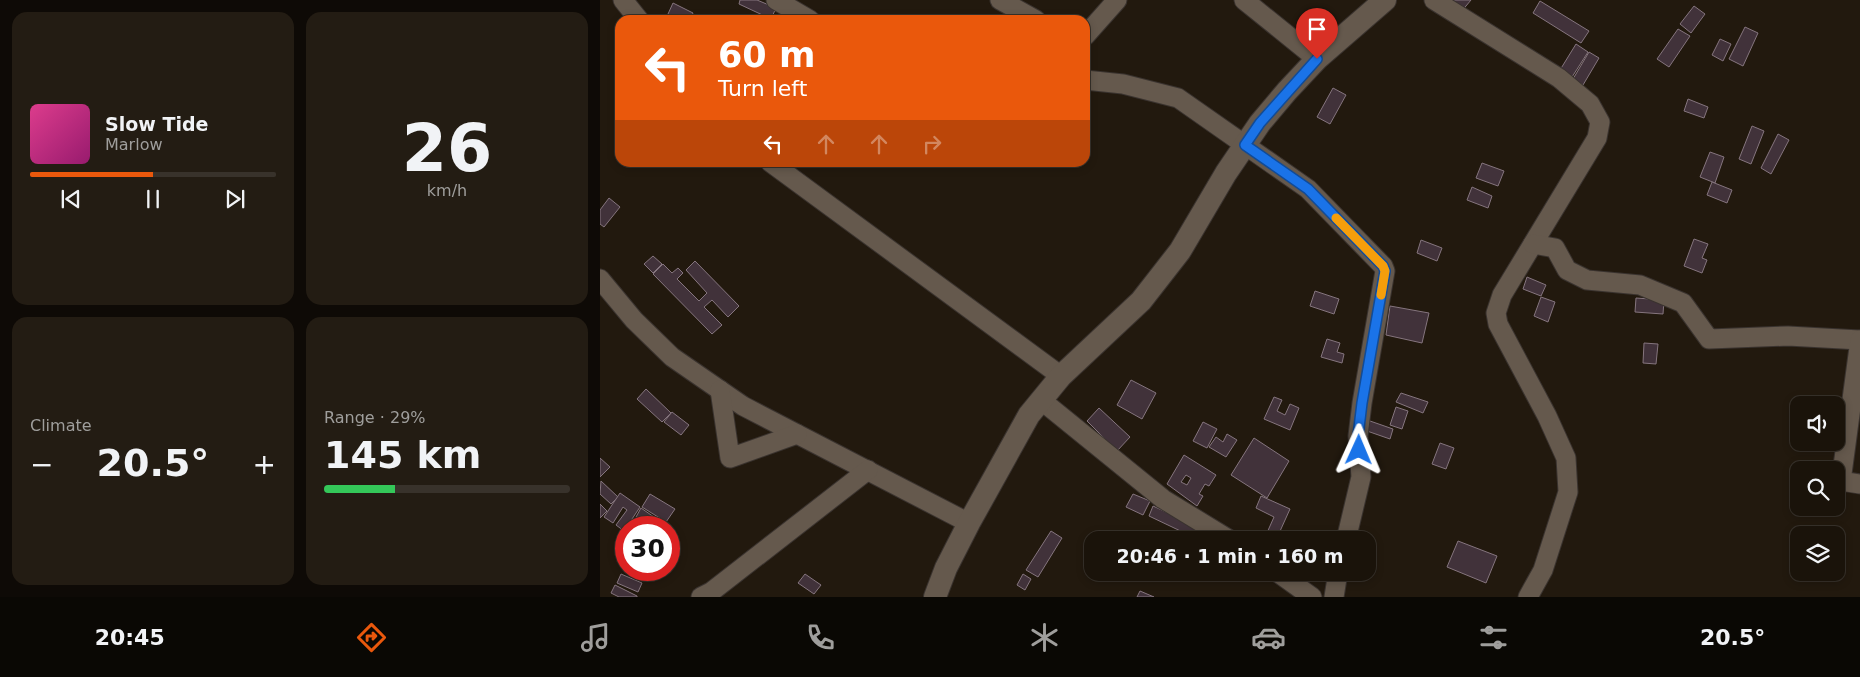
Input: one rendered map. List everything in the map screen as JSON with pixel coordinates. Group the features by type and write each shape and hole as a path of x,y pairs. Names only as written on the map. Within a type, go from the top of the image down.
{"street":[{"path":"623,0 635,15"},
{"path":"776,0 802,15"},
{"path":"1000,0 1027,15"},
{"path":"1090,30 1117,0"},
{"path":"1244,0 1317,59"},
{"path":"934,597 946,568 969,523 1029,415 1061,376 1141,301 1180,251 1226,172 1260,123 1317,59 1385,0"},
{"path":"1434,0 1559,78 1590,104 1600,122 1597,138 1502,295 1496,313 1498,324 1547,416 1566,458 1568,492 1543,570 1528,597"},
{"path":"1090,81 1123,84 1178,98 1308,189 1383,266 1385,271 1358,436 1361,477 1348,531"},
{"path":"777,167 1061,376"},
{"path":"1533,244 1555,248 1568,270 1587,280 1640,285 1683,303 1709,338 1788,336 1860,340 1842,481 1860,484"},
{"path":"600,279 634,320 672,358 743,406 969,523"},
{"path":"720,390 730,458 797,434"},
{"path":"1042,400 1163,499 1215,531"},
{"path":"701,597 711,592 868,470"},
{"path":"1290,581 1312,597"},
{"path":"1334,597 1337,581"}],"building":[{"path":"740,0 757,0 776,8 773,15 762,15 739,4"},
{"path":"1447,0 1471,0 1461,12"},
{"path":"1540,1 1589,31 1581,43 1533,13"},
{"path":"673,3 693,13 692,15 668,14"},
{"path":"1694,6 1705,14 1691,33 1680,24"},
{"path":"1745,27 1758,33 1743,66 1729,59"},
{"path":"1678,29 1690,36 1669,67 1657,59"},
{"path":"1720,39 1731,44 1723,61 1712,55"},
{"path":"1576,44 1588,52 1572,77 1560,70"},
{"path":"1589,52 1599,58 1583,85 1573,79"},
{"path":"1333,88 1346,95 1330,124 1317,117"},
{"path":"1688,99 1708,107 1704,118 1684,111"},
{"path":"1752,126 1764,131 1751,164 1739,159"},
{"path":"1778,134 1789,140 1771,174 1761,168"},
{"path":"1710,152 1724,157 1715,183 1700,177"},
{"path":"1482,163 1504,171 1498,186 1476,178"},
{"path":"1712,182 1732,190 1727,203 1707,195"},
{"path":"1472,187 1492,196 1488,208 1467,200"},
{"path":"609,198 620,207 604,227 600,224 600,210"},
{"path":"1694,239 1708,244 1702,258 1707,260 1702,273 1684,266"},
{"path":"1421,240 1442,248 1437,261 1417,253"},
{"path":"653,256 662,264 653,273 644,264"},
{"path":"695,261 739,306 728,317 712,300 704,307 722,325 712,334 653,274 663,264 672,273 678,268 683,273 677,279 699,301 707,293 686,270"},
{"path":"1527,277 1546,285 1541,296 1523,289"},
{"path":"1315,291 1339,299 1334,314 1310,306"},
{"path":"1541,297 1555,302 1548,322 1534,316"},
{"path":"1636,298 1664,300 1663,314 1635,312"},
{"path":"1390,306 1429,313 1422,343 1386,335"},
{"path":"1327,339 1340,343 1337,352 1344,354 1342,363 1321,357"},
{"path":"1644,343 1658,344 1656,364 1643,363"},
{"path":"1131,380 1156,393 1142,419 1117,405"},
{"path":"646,389 671,413 662,422 637,399"},
{"path":"1401,393 1428,402 1423,413 1396,402"},
{"path":"1274,397 1282,400 1277,411 1285,415 1290,404 1299,408 1290,430 1264,419"},
{"path":"1396,407 1408,411 1402,429 1390,425"},
{"path":"1099,408 1130,437 1117,451 1087,421"},
{"path":"672,412 689,425 681,435 664,422"},
{"path":"1370,421 1393,429 1390,439 1367,431"},
{"path":"1203,422 1217,429 1207,448 1193,441"},
{"path":"1227,434 1237,440 1226,457 1209,447 1216,437 1223,442"},
{"path":"1254,438 1289,461 1267,498 1231,475"},
{"path":"1440,443 1454,448 1446,469 1432,464"},
{"path":"1184,455 1216,475 1209,486 1205,484 1199,494 1203,496 1197,506 1167,484","holes":["1186,475 1191,478 1187,485 1181,482"]},
{"path":"600,458 610,467 600,477"},
{"path":"601,481 618,497 611,504 600,494"},
{"path":"620,493 640,507 634,516 623,516 627,510 623,507 617,516 615,516 613,523 604,517"},
{"path":"650,494 675,509 670,516 656,516 642,507"},
{"path":"1133,494 1150,501 1143,515 1126,507"},
{"path":"1261,496 1290,509 1280,531 1268,531 1274,517 1256,508"},
{"path":"600,504 607,511 600,518"},
{"path":"1153,506 1196,526 1194,531 1180,531 1149,516"},
{"path":"641,508 653,516 637,516"},
{"path":"1051,531 1062,538 1038,577 1026,570"},
{"path":"1458,541 1497,556 1486,583 1447,567"},
{"path":"805,574 821,585 814,594 798,583"},
{"path":"1023,574 1031,579 1025,590 1017,585"},
{"path":"618,581 637,581 642,583 638,592 617,583"},
{"path":"615,585 637,597 619,597 611,593"},
{"path":"1140,591 1154,597 1137,597"}],"slow traffic":[{"path":"1336,218 1362,247 1383,266 1385,271 1381,295"}],"route":[{"path":"1317,59 1260,123 1245,145 1308,189 1362,247 1383,266 1385,271 1362,403 1358,436 1359,450"}]}
